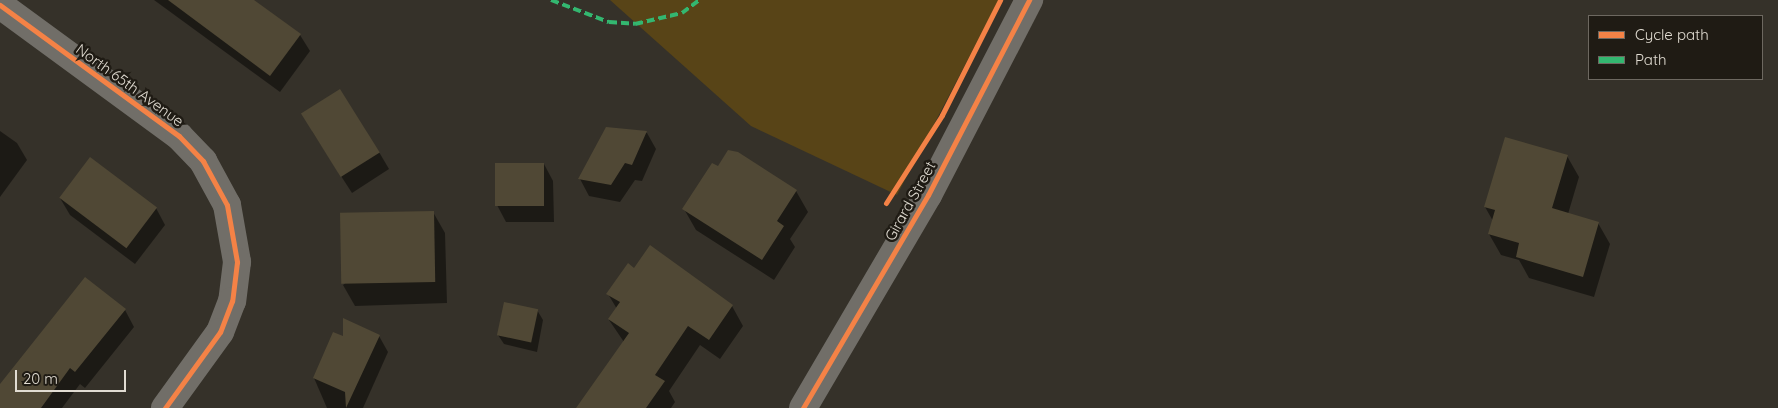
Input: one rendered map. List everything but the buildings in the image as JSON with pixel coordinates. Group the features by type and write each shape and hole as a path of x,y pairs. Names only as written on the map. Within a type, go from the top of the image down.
{"street":[{"name":"Girard Street","path":"803,408 928,195 1029,0"},
{"name":"North 65th Avenue","path":"0,6 179,136 220,188 234,231 237,262 232,301 220,332 165,408"}],"shaded area":[{"path":"610,0 999,0 897,195 751,126"}],"marked path":[{"path":"551,0 609,22 635,24 682,13 699,0"}],"cycle path":[{"path":"886,203 942,115 1000,0"},
{"path":"803,408 928,195 1029,0"},
{"path":"0,5 179,136 203,161 227,205 237,262 232,301 220,332 165,408"}]}
